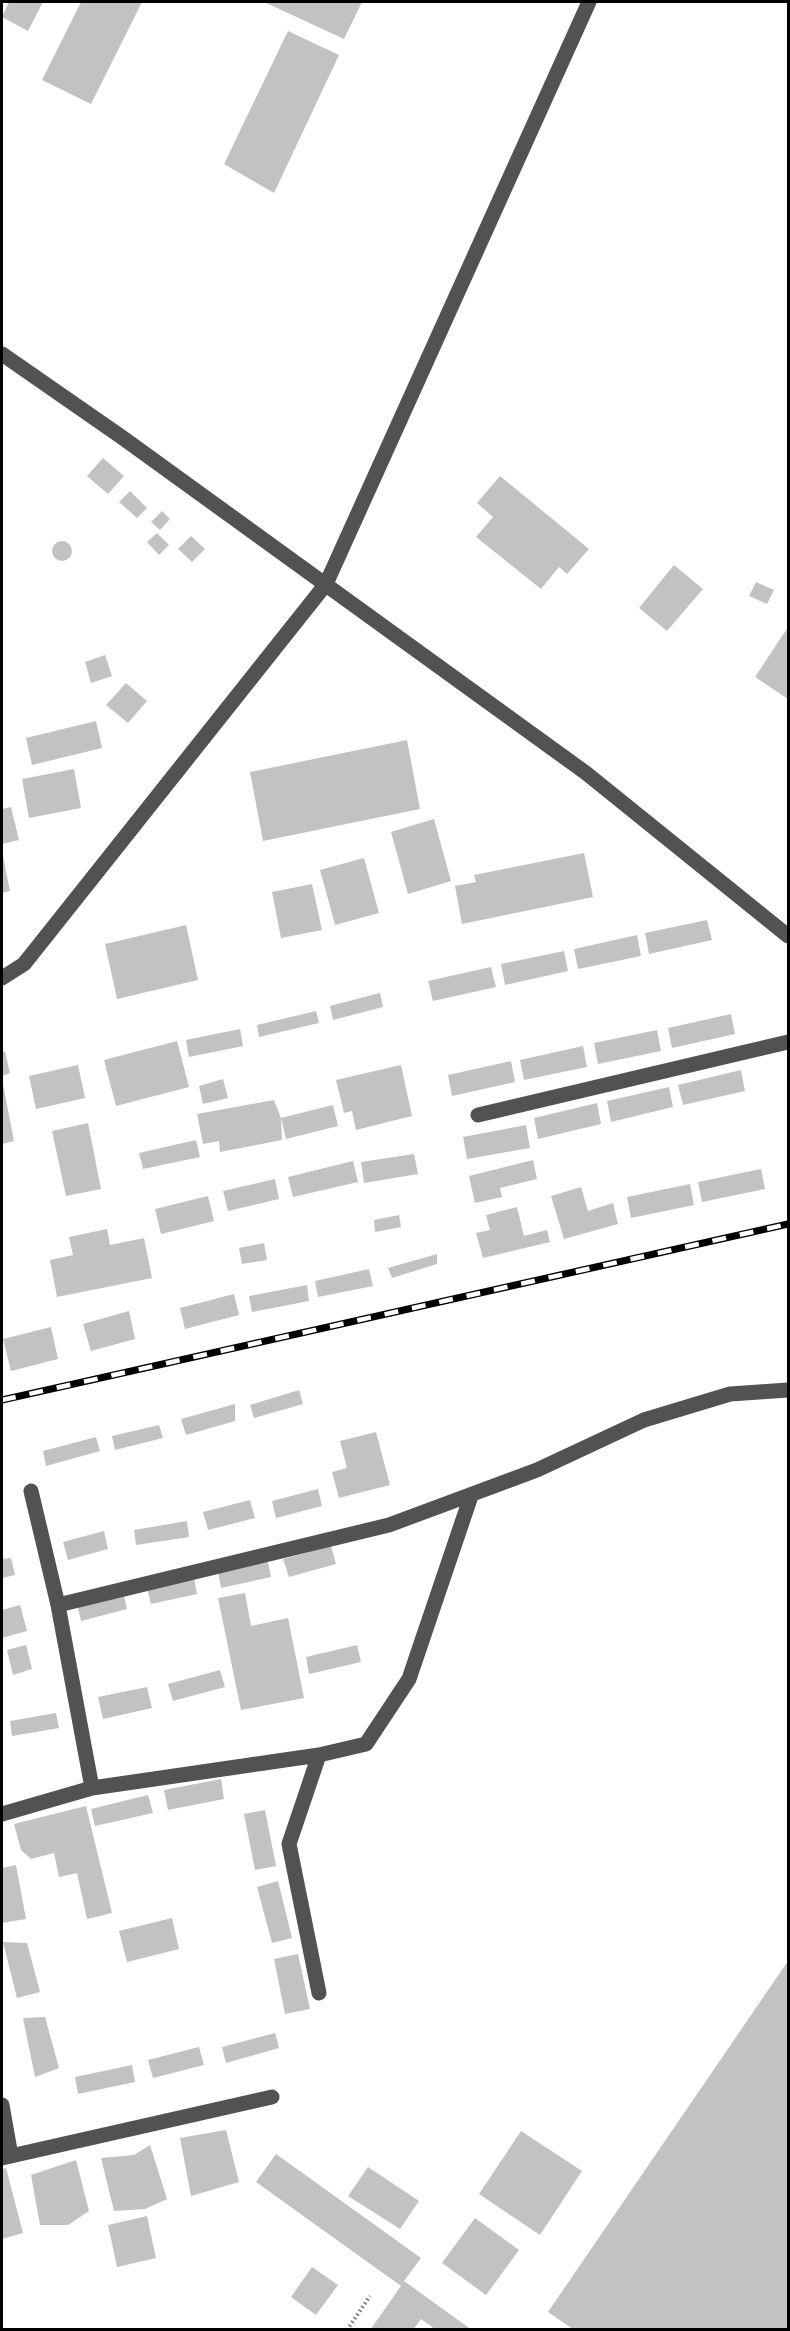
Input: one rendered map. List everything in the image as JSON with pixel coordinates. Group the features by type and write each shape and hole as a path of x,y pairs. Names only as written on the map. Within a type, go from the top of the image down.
{"street":[{"path":"2,978 24,964 326,584 589,2"},
{"path":"2,354 123,438 586,773 789,936"},
{"path":"477,1115 789,1042"},
{"path":"58,1605 389,1525 537,1470 644,1420 730,1394 789,1390"},
{"path":"32,1491 58,1605 92,1788"},
{"path":"2,1814 92,1788 319,1755 366,1744 410,1679 471,1496"},
{"path":"319,1755 289,1844 319,1993"},
{"path":"2,2105 6,2157 272,2097"}],"path":[{"path":"347,2330 370,2296"}],"building":[{"path":"9,2 43,2 28,31 2,17"},
{"path":"81,2 142,2 91,104 42,80"},
{"path":"264,2 362,2 344,39"},
{"path":"288,31 339,55 274,193 224,164"},
{"path":"103,458 124,476 108,494 87,476"},
{"path":"500,476 589,549 567,574 559,567 541,589 476,537 493,517 477,503"},
{"path":"130,491 147,508 137,518 119,502"},
{"path":"162,511 170,519 160,530 151,522"},
{"path":"157,533 169,545 159,555 147,542"},
{"path":"191,536 205,549 192,562 178,549"},
{"path":"62,541 69,544 72,551 69,558 62,561 55,558 52,551 55,544"},
{"path":"674,565 703,589 667,631 639,608"},
{"path":"756,582 774,590 767,604 749,596"},
{"path":"788,627 788,699 755,677"},
{"path":"105,655 112,676 91,683 85,662"},
{"path":"126,683 147,701 128,723 106,705"},
{"path":"96,721 102,748 32,765 26,738"},
{"path":"407,740 420,809 263,841 250,772"},
{"path":"74,769 81,808 29,818 22,779"},
{"path":"11,807 19,840 2,844 2,809"},
{"path":"434,819 451,881 408,894 391,832"},
{"path":"2,851 10,891 2,893"},
{"path":"584,853 593,897 462,924 455,886 476,882 474,875"},
{"path":"364,858 379,913 335,925 320,870"},
{"path":"312,884 322,930 281,938 272,892"},
{"path":"707,920 712,940 649,954 645,933"},
{"path":"186,925 198,980 117,999 105,944"},
{"path":"637,935 641,956 578,969 574,949"},
{"path":"564,951 568,971 505,985 501,964"},
{"path":"491,967 496,987 433,1001 428,981"},
{"path":"380,993 383,1007 333,1020 330,1006"},
{"path":"316,1011 319,1023 259,1037 257,1025"},
{"path":"731,1014 735,1034 672,1048 668,1028"},
{"path":"240,1029 243,1046 189,1057 186,1040"},
{"path":"657,1030 661,1051 598,1064 594,1043"},
{"path":"177,1041 189,1087 116,1106 104,1060"},
{"path":"583,1046 587,1067 524,1080 520,1060"},
{"path":"5,1051 10,1073 2,1076 2,1052"},
{"path":"511,1061 515,1082 452,1096 448,1075"},
{"path":"78,1065 85,1098 36,1109 29,1076"},
{"path":"401,1065 412,1116 356,1130 352,1111 344,1113 336,1080"},
{"path":"741,1070 745,1091 683,1105 678,1085"},
{"path":"223,1079 228,1098 203,1104 199,1086"},
{"path":"2,1084 14,1141 2,1144"},
{"path":"669,1087 673,1107 611,1122 607,1101"},
{"path":"274,1100 281,1118 282,1140 220,1152 219,1141 203,1144 197,1114"},
{"path":"597,1103 601,1124 538,1139 534,1118"},
{"path":"333,1105 338,1126 286,1139 281,1118"},
{"path":"88,1123 101,1189 66,1196 52,1131"},
{"path":"526,1125 530,1148 467,1159 463,1137"},
{"path":"196,1140 200,1157 143,1169 139,1153"},
{"path":"414,1154 418,1174 364,1183 361,1162"},
{"path":"533,1160 537,1179 500,1188 502,1197 475,1203 469,1176"},
{"path":"353,1161 358,1182 293,1197 288,1177"},
{"path":"761,1169 765,1189 702,1202 698,1182"},
{"path":"275,1179 279,1199 228,1211 223,1191"},
{"path":"690,1184 694,1205 631,1218 627,1197"},
{"path":"581,1187 588,1211 613,1203 618,1224 564,1239 551,1196"},
{"path":"208,1196 214,1221 161,1234 155,1209"},
{"path":"517,1207 524,1236 547,1230 550,1242 483,1258 476,1233 490,1230 486,1215"},
{"path":"399,1215 401,1227 375,1232 374,1220"},
{"path":"107,1229 110,1245 144,1238 152,1278 57,1297 50,1260 73,1255 69,1237"},
{"path":"264,1243 267,1260 242,1264 239,1248"},
{"path":"437,1254 437,1264 392,1278 388,1268"},
{"path":"369,1269 373,1286 318,1297 315,1281"},
{"path":"307,1285 309,1301 252,1312 249,1296"},
{"path":"234,1294 239,1315 185,1329 180,1308"},
{"path":"129,1311 135,1339 91,1351 83,1324"},
{"path":"51,1327 58,1359 11,1371 3,1339"},
{"path":"299,1390 303,1404 254,1418 250,1405"},
{"path":"235,1404 235,1421 186,1435 181,1419"},
{"path":"159,1425 163,1438 115,1450 112,1436"},
{"path":"376,1432 390,1485 339,1498 332,1472 347,1468 340,1441"},
{"path":"96,1437 100,1451 46,1466 43,1451"},
{"path":"318,1489 322,1506 276,1518 272,1501"},
{"path":"250,1500 255,1518 208,1530 203,1512"},
{"path":"187,1521 189,1537 136,1545 134,1530"},
{"path":"104,1531 108,1549 68,1560 63,1542"},
{"path":"331,1546 336,1564 289,1577 283,1559"},
{"path":"11,1558 15,1575 2,1578 2,1559"},
{"path":"268,1562 271,1577 221,1588 218,1571"},
{"path":"194,1578 197,1594 151,1604 147,1588"},
{"path":"123,1592 127,1609 81,1621 77,1603"},
{"path":"245,1593 251,1626 288,1618 304,1698 241,1710 218,1598"},
{"path":"20,1605 27,1631 2,1638 2,1610"},
{"path":"26,1645 32,1669 13,1675 7,1650"},
{"path":"357,1645 361,1662 309,1674 306,1657"},
{"path":"220,1670 225,1687 173,1701 168,1684"},
{"path":"147,1687 152,1708 103,1719 98,1697"},
{"path":"56,1713 59,1728 12,1736 10,1721"},
{"path":"221,1779 224,1799 168,1810 164,1790"},
{"path":"148,1795 153,1813 95,1826 91,1809"},
{"path":"86,1806 112,1913 87,1919 77,1873 59,1877 54,1853 31,1859 21,1850 14,1824"},
{"path":"265,1810 276,1866 255,1870 244,1814"},
{"path":"16,1865 26,1919 2,1923 2,1868"},
{"path":"278,1881 292,1938 272,1943 257,1887"},
{"path":"172,1918 179,1949 127,1962 119,1931"},
{"path":"3,1942 27,1943 40,1992 17,1998"},
{"path":"298,1954 310,2009 285,2014 274,1959"},
{"path":"788,1961 788,2330 574,2330 548,2312"},
{"path":"45,2017 59,2068 35,2077 23,2018"},
{"path":"275,2033 279,2048 226,2063 222,2047"},
{"path":"199,2047 204,2065 153,2078 148,2060"},
{"path":"132,2065 135,2082 78,2094 75,2077"},
{"path":"226,2130 239,2182 191,2196 180,2138"},
{"path":"521,2131 582,2171 540,2235 479,2194"},
{"path":"150,2145 167,2199 145,2209 114,2211 101,2158 134,2155"},
{"path":"276,2154 421,2258 404,2281 472,2330 436,2330 421,2319 413,2330 370,2330 401,2286 256,2182"},
{"path":"76,2160 89,2211 68,2225 40,2225 31,2175"},
{"path":"368,2167 419,2201 400,2229 348,2196"},
{"path":"6,2168 23,2233 2,2239 2,2169"},
{"path":"147,2216 156,2258 117,2267 108,2225"},
{"path":"475,2218 519,2250 486,2295 442,2263"},
{"path":"312,2267 338,2285 316,2315 291,2297"}],"railway":[{"path":"2,1400 788,1224"}]}
